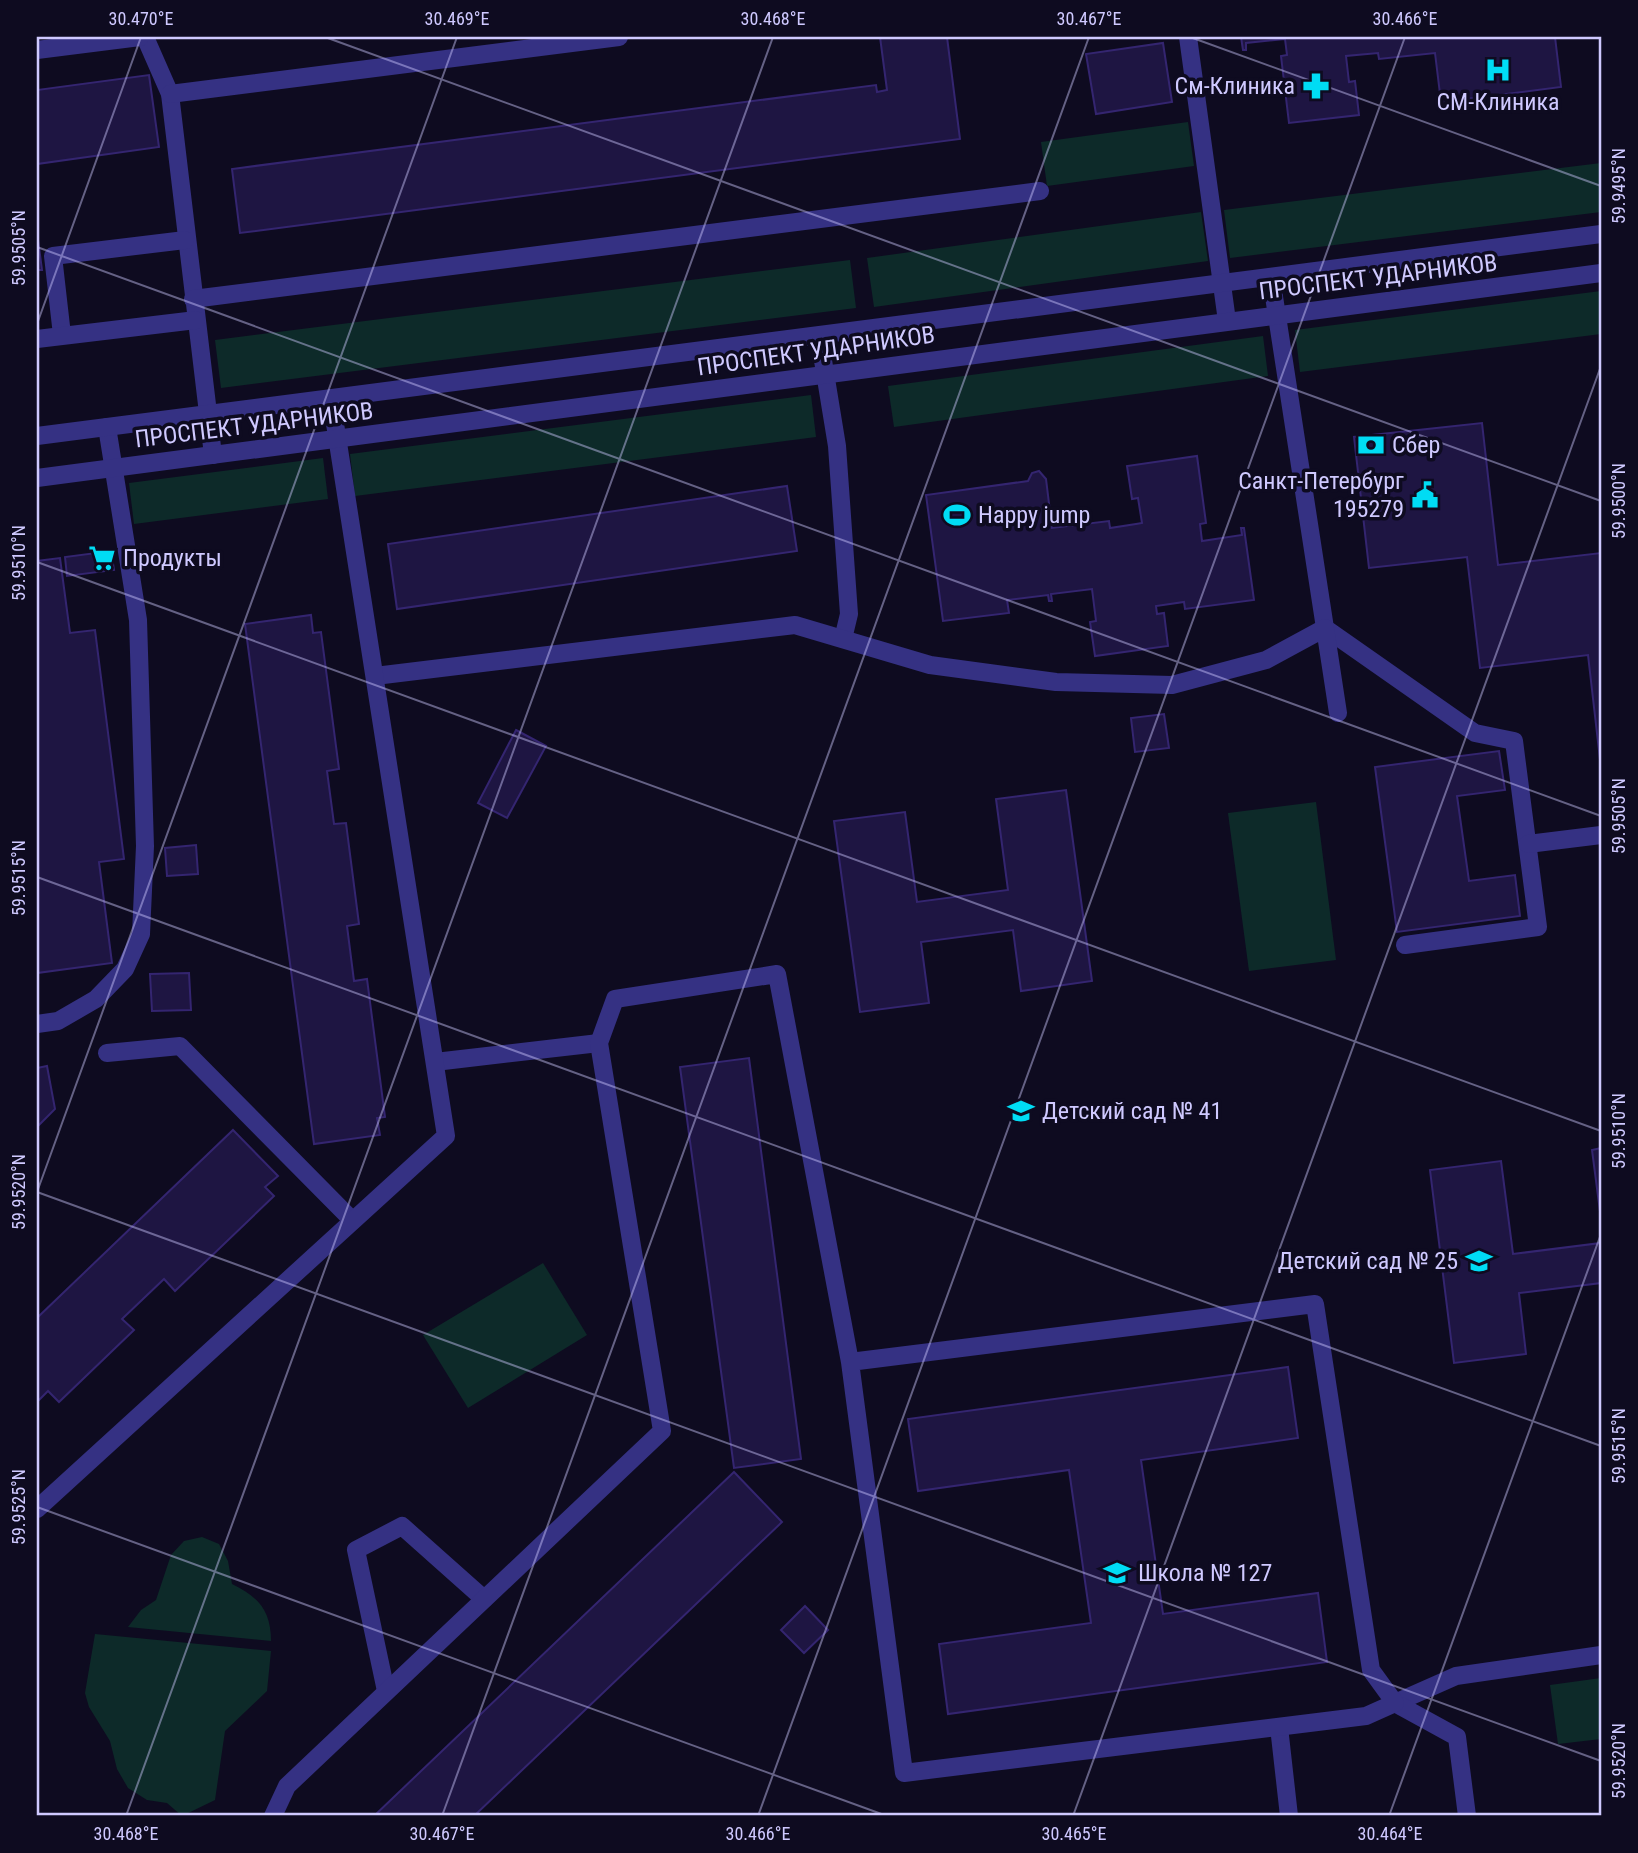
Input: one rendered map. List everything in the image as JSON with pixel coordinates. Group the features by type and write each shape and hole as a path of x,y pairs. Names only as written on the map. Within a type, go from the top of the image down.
{"street":[{"path":"37,50 143,37 170,94 185,240 213,455"},
{"path":"170,94 619,37"},
{"path":"1188,37 1227,321"},
{"path":"193,299 1040,191"},
{"name":"ПРОСПЕКТ УДАРНИКОВ","path":"37,436 1601,234"},
{"path":"62,335 52,257 185,240"},
{"name":"ПРОСПЕКТ УДАРНИКОВ","path":"37,478 1601,273"},
{"path":"1271,277 1338,713"},
{"path":"37,339 196,320"},
{"path":"819,336 837,446 849,614 843,639"},
{"path":"37,1509 446,1136 331,398"},
{"path":"37,1024 58,1021 96,999 125,969 141,934 145,846 138,620 107,427"},
{"path":"375,676 795,625 930,664 1056,682 1172,685 1266,660 1325,628"},
{"path":"1325,628 1475,733 1514,741 1538,927 1405,945"},
{"path":"1528,844 1601,835"},
{"path":"273,1816 287,1786 662,1431 599,1043 615,999 777,974 850,1362 904,1773 1366,1716 1457,1676 1601,1656"},
{"path":"435,1062 599,1043"},
{"path":"107,1053 180,1045 352,1220"},
{"path":"850,1362 1315,1304 1371,1670 1395,1703 1457,1737 1467,1816"},
{"path":"386,1691 356,1550 402,1527 484,1599"},
{"path":"1279,1727 1289,1816"}],"green space":[{"path":"1188,122 1194,166 1047,186 1041,142"},
{"path":"1601,163 1601,212 1230,258 1224,210"},
{"path":"1201,212 1208,261 874,307 867,258"},
{"path":"850,260 856,308 221,388 215,340"},
{"path":"1601,291 1601,334 1300,372 1295,330"},
{"path":"1263,336 1268,376 894,427 888,386"},
{"path":"811,395 816,437 355,496 350,454"},
{"path":"323,458 328,499 134,524 129,483"},
{"path":"1316,802 1336,960 1249,971 1228,813"},
{"path":"543,1263 587,1335 468,1408 423,1335"},
{"path":"202,1537 219,1544 228,1561 232,1584 262,1606 269,1621 271,1641 128,1627 141,1610 156,1600 171,1555 184,1541"},
{"path":"95,1634 271,1651 267,1691 225,1731 215,1800 182,1816 167,1803 147,1800 128,1788 117,1769 110,1741 89,1707 85,1693"},
{"path":"1601,1678 1601,1739 1558,1744 1550,1685"}],"building":[{"path":"880,37 947,37 960,139 240,233 232,169 876,85 877,92 887,90"},
{"path":"1241,37 1555,37 1561,87 1459,100 1454,109 1447,110 1441,102 1435,53 1379,59 1378,53 1346,56 1349,82 1355,81 1359,115 1289,123 1281,56 1287,55 1285,39 1246,43 1246,50 1243,50"},
{"path":"1163,43 1172,102 1096,114 1086,54"},
{"path":"149,75 159,147 37,164 37,90"},
{"path":"37,232 42,270 37,270"},
{"path":"1482,423 1498,565 1601,553 1601,768 1588,655 1480,668 1467,557 1369,568 1354,437"},
{"path":"1197,456 1206,523 1200,524 1202,541 1242,535 1241,528 1244,528 1254,600 1185,609 1184,602 1156,606 1157,614 1164,613 1168,646 1095,656 1090,622 1096,621 1092,589 1051,594 1052,601 1049,601 1048,595 1007,600 1009,613 943,621 926,495 1028,481 1032,473 1039,471 1046,479 1052,528 1109,521 1110,528 1142,523 1138,498 1132,499 1127,466"},
{"path":"787,486 797,551 397,609 388,544"},
{"path":"111,551 114,570 67,576 65,557"},
{"path":"60,558 70,633 95,630 124,859 99,862 112,963 37,973 37,561"},
{"path":"311,615 313,633 321,632 339,769 327,771 334,824 346,823 359,924 347,926 354,981 367,979 385,1117 377,1118 380,1135 314,1144 245,624"},
{"path":"1164,714 1169,748 1135,752 1131,718"},
{"path":"516,730 546,746 507,818 478,803"},
{"path":"1499,751 1505,790 1457,796 1469,881 1515,875 1520,916 1397,932 1375,767"},
{"path":"1066,790 1092,981 1021,991 1013,930 921,942 929,1003 860,1012 834,821 905,812 917,902 1008,890 996,799"},
{"path":"196,845 198,874 167,876 165,848"},
{"path":"189,973 191,1010 152,1011 150,974"},
{"path":"749,1058 801,1459 734,1468 680,1067"},
{"path":"47,1066 55,1109 37,1127 37,1068"},
{"path":"233,1130 278,1176 265,1187 274,1196 175,1291 164,1279 122,1319 134,1330 59,1402 48,1391 37,1402 37,1318"},
{"path":"1601,1148 1601,1219 1592,1150"},
{"path":"1501,1161 1513,1254 1601,1243 1601,1283 1519,1293 1526,1354 1454,1363 1430,1170"},
{"path":"1288,1367 1298,1438 1141,1460 1163,1614 1318,1593 1327,1662 948,1714 939,1644 1091,1623 1069,1470 918,1491 908,1419"},
{"path":"734,1472 782,1522 474,1816 374,1816"},
{"path":"805,1606 828,1630 804,1653 781,1630"}],"place":[{"name":"СМ-Клиника","path":"1498,70"},
{"name":"См-Клиника","path":"1316,86"},
{"name":"Сбер","path":"1371,445"},
{"name":"Санкт-Петербург 195279","path":"1425,495"},
{"name":"Happy jump","path":"957,515"},
{"name":"Продукты","path":"102,558"},
{"name":"Детский сад № 41","path":"1021,1111"},
{"name":"Детский сад № 25","path":"1479,1261"},
{"name":"Школа № 127","path":"1117,1573"}]}
